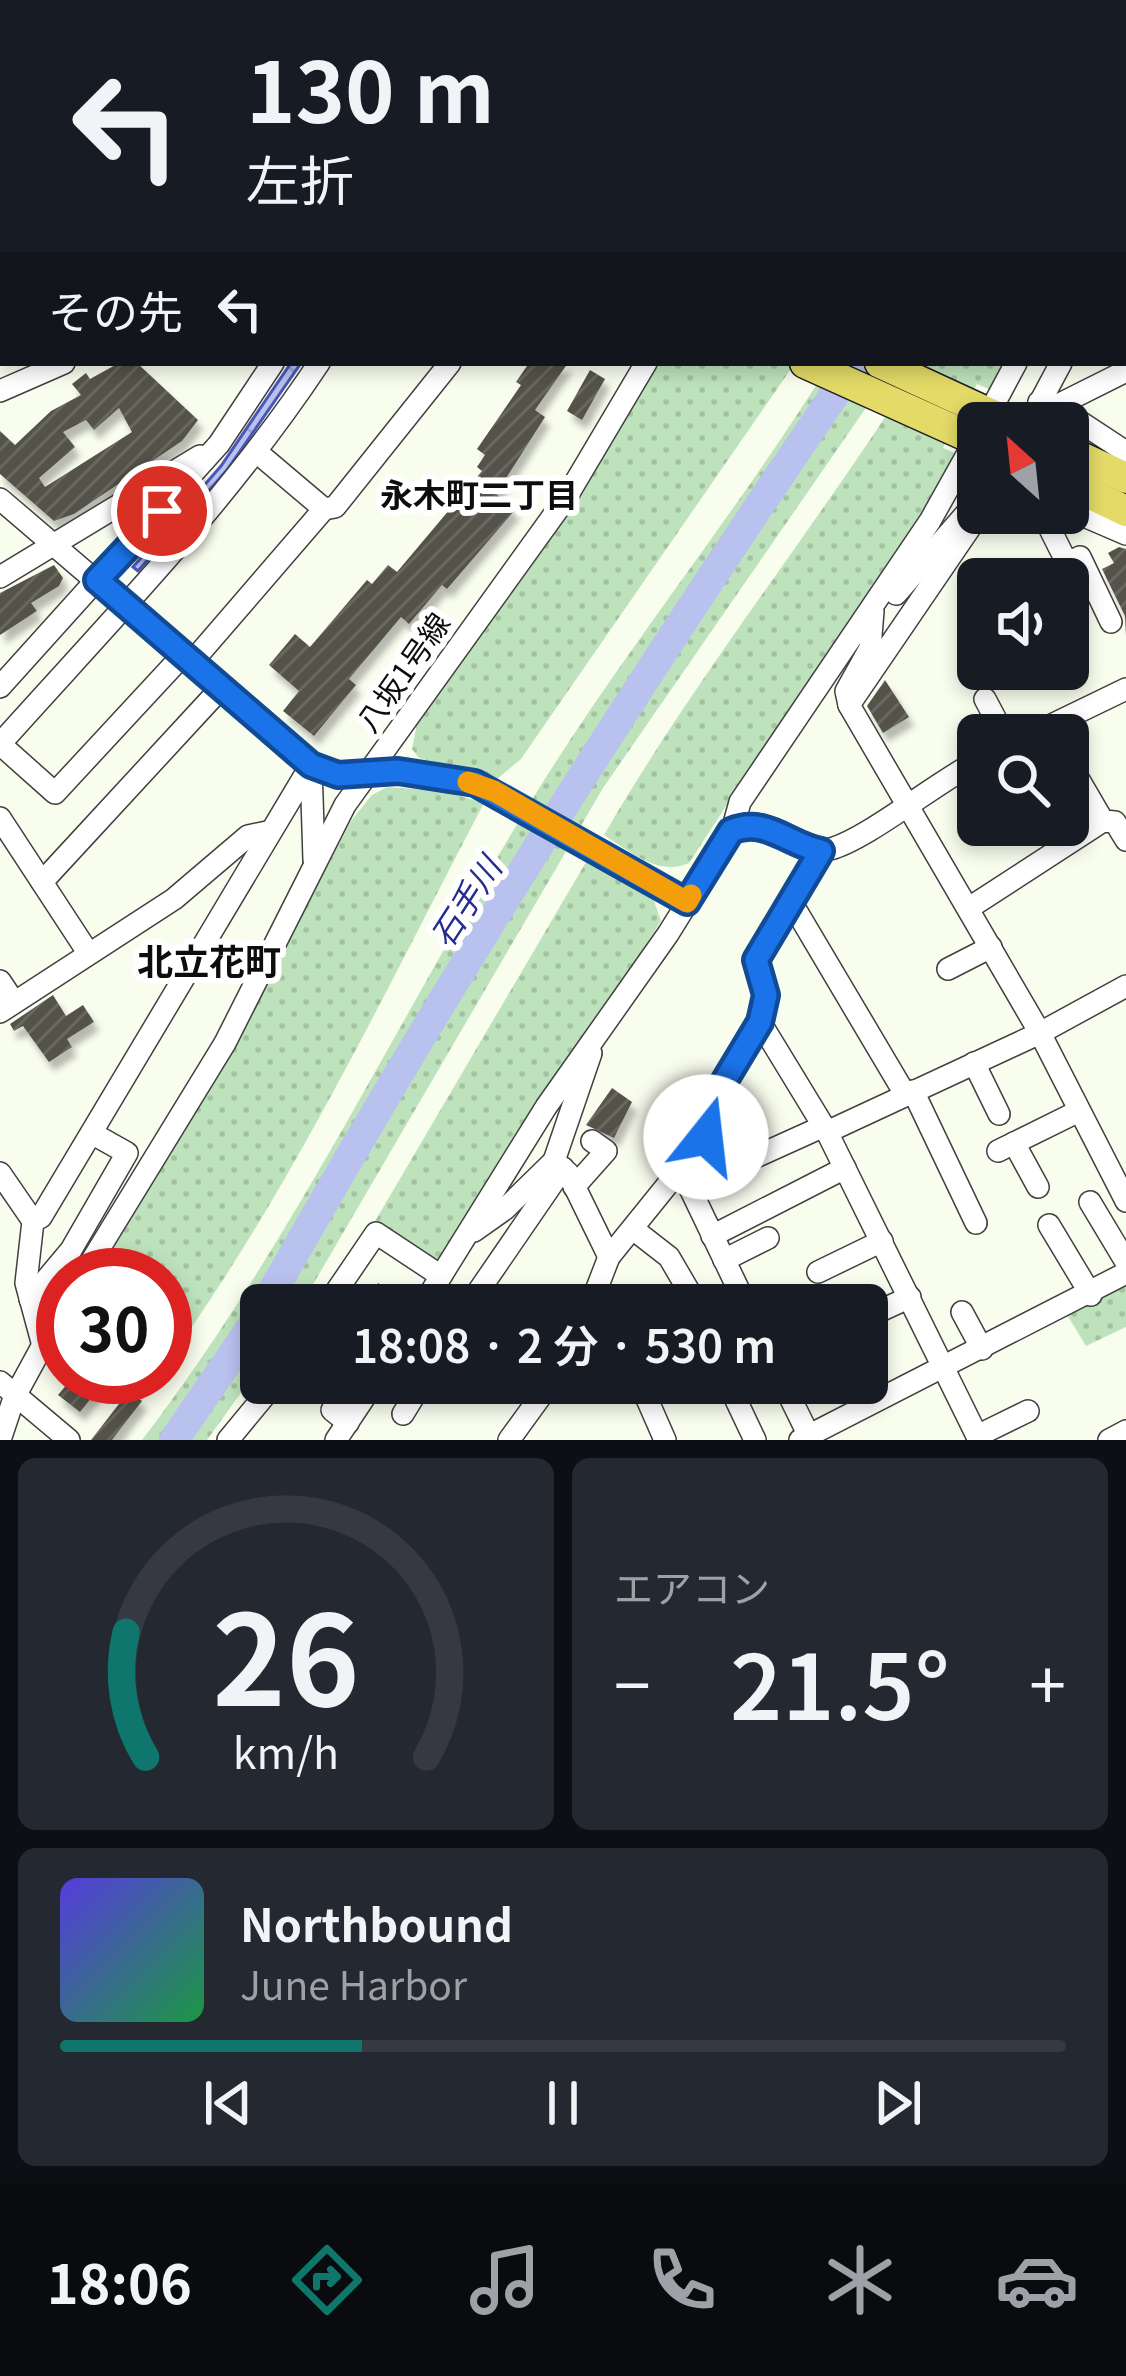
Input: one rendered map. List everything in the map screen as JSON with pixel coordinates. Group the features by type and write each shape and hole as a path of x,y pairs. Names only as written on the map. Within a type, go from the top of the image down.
{"highway":[{"path":"813,366 957,418"},
{"path":"885,366 957,412"},
{"path":"1105,473 1126,511"}],"street":[{"path":"0,375 32,366"},
{"path":"0,391 32,366"},
{"path":"0,687 219,444 271,366"},
{"path":"317,366 259,454 0,744 55,793 188,658 324,508 335,507 448,366"},
{"name":"八坂1号線","path":"99,1248 225,1042 345,805 566,498 644,366"},
{"path":"995,402 1014,366"},
{"path":"1042,402 1048,366"},
{"path":"1045,402 1060,366"},
{"path":"1060,402 1126,370"},
{"path":"0,577 219,444"},
{"path":"259,454 324,508"},
{"path":"436,1284 595,1035 687,902 731,831 740,802 872,607 957,467"},
{"path":"1105,473 1126,534"},
{"path":"0,499 311,765 338,775 398,771 494,791 687,902"},
{"path":"872,607 897,593 957,524"},
{"path":"849,704 966,534"},
{"path":"1089,576 1111,622"},
{"path":"872,607 870,648 846,691 849,704 1040,1033 1126,1201"},
{"path":"42,882 222,688"},
{"path":"1079,714 1126,689"},
{"path":"985,699 993,714"},
{"path":"33,1221 41,1217 94,1135 221,923 267,832 311,765"},
{"path":"311,765 314,864"},
{"path":"731,831 754,825 821,851 847,843 957,773"},
{"path":"1089,805 1103,821"},
{"path":"0,818 87,951"},
{"path":"969,908 1103,821 1115,822 1126,840"},
{"path":"0,981 7,1007 174,899 248,836 267,832"},
{"path":"599,1284 609,1257 685,1179 706,1137 719,1086 760,1022 766,995 756,960 821,851"},
{"path":"790,901 909,1093 976,1223"},
{"path":"948,969 991,946"},
{"path":"685,1179 909,1093 1040,1033 1126,986"},
{"path":"760,1022 845,1168 945,1367 971,1436 1028,1411"},
{"path":"485,1284 564,1172 595,1035"},
{"path":"974,1063 999,1114"},
{"path":"1038,1188 1006,1147 1079,1111"},
{"path":"30,1299 70,1250 127,1153 94,1135"},
{"path":"468,1232 606,1151 592,1141"},
{"path":"712,1236 845,1168"},
{"path":"564,1172 609,1257"},
{"path":"0,1173 33,1221 26,1283 36,1320"},
{"path":"685,1179 736,1284"},
{"path":"1090,1202 1126,1262"},
{"path":"1049,1225 1091,1294"},
{"path":"634,1229 669,1257 685,1284"},
{"path":"341,1284 376,1233 441,1276"},
{"path":"724,1260 767,1238"},
{"path":"818,1272 882,1241"},
{"path":"792,1404 807,1438 1126,1274"},
{"path":"888,1307 910,1297"},
{"path":"962,1312 982,1349"},
{"path":"0,1440 5,1395 36,1351"},
{"path":"5,1395 69,1440"},
{"path":"228,1440 258,1404"},
{"path":"336,1404 332,1411 342,1432"},
{"path":"342,1432 360,1404"},
{"path":"404,1414 410,1404"},
{"path":"509,1440 535,1404"},
{"path":"649,1404 665,1440"},
{"path":"738,1404 754,1440"},
{"path":"1109,1440 1126,1431"}],"green space":[{"path":"657,366 793,366 521,759 497,779 419,758 412,749 417,723 598,464"},
{"path":"828,366 895,366 603,788 313,1284 250,1284 497,858 617,671"},
{"path":"918,366 1007,366 994,391 977,384 967,402 957,402 957,422 943,448 957,458 862,610 803,688 689,863 667,867 634,855 604,835 679,715"},
{"path":"387,787 442,791 484,803 295,1161 192,1326 192,1248 109,1248 246,1024 351,821 372,795"},
{"path":"589,857 654,901 661,921 440,1268 374,1223"},
{"path":"1126,1278 1126,1327 1086,1346 1066,1313"},
{"path":"240,1299 240,1394 207,1440 142,1440 168,1404 192,1404 192,1371"}],"water":[{"path":"289,366 299,366 227,470 138,571 133,567 221,466"}],"building":[{"path":"114,366 140,366 198,420 182,441 74,514 54,521 0,474 0,431 15,445 51,411 81,395 72,384 86,373 90,379","holes":["119,408 132,432 45,487 39,478 75,447 63,432 86,420 94,430"]},
{"path":"527,366 566,366 535,410 545,417 496,494 515,510 447,589 442,585 409,624 401,617 349,679 356,685 314,736 283,711 299,691 269,665 295,634 310,647 367,580 372,584 388,565 397,572 482,471 477,467 485,455 477,449 521,385 516,382"},
{"path":"590,370 605,379 582,420 567,411"},
{"path":"1126,549 1126,636 1125,616 1102,569 1114,563 1108,553"},
{"path":"54,565 63,578 59,586 31,603 37,611 0,635 0,593"},
{"path":"885,680 909,717 883,733 867,706"},
{"path":"53,995 66,1016 83,1005 94,1022 67,1039 72,1047 49,1062 23,1026 14,1031 10,1024"},
{"path":"612,1088 632,1102 614,1138 586,1125"},
{"path":"119,1404 140,1404 112,1440 91,1440"}],"waterway":[{"name":"石手川","path":"277,1284 404,1064 550,827 854,366"},
{"name":"石手川","path":"174,1440 240,1344"}],"slow traffic":[{"path":"468,782 494,791 687,902 691,895"}],"district":[{"name":"永木町二丁目","path":"479,495"},
{"name":"北立花町","path":"209,962"}],"route":[{"path":"162,511 97,580 311,765 338,775 398,771 475,783 687,902 731,831 744,826 772,829 802,847 821,851 756,960 765,1006 710,1105 706,1137"}]}
